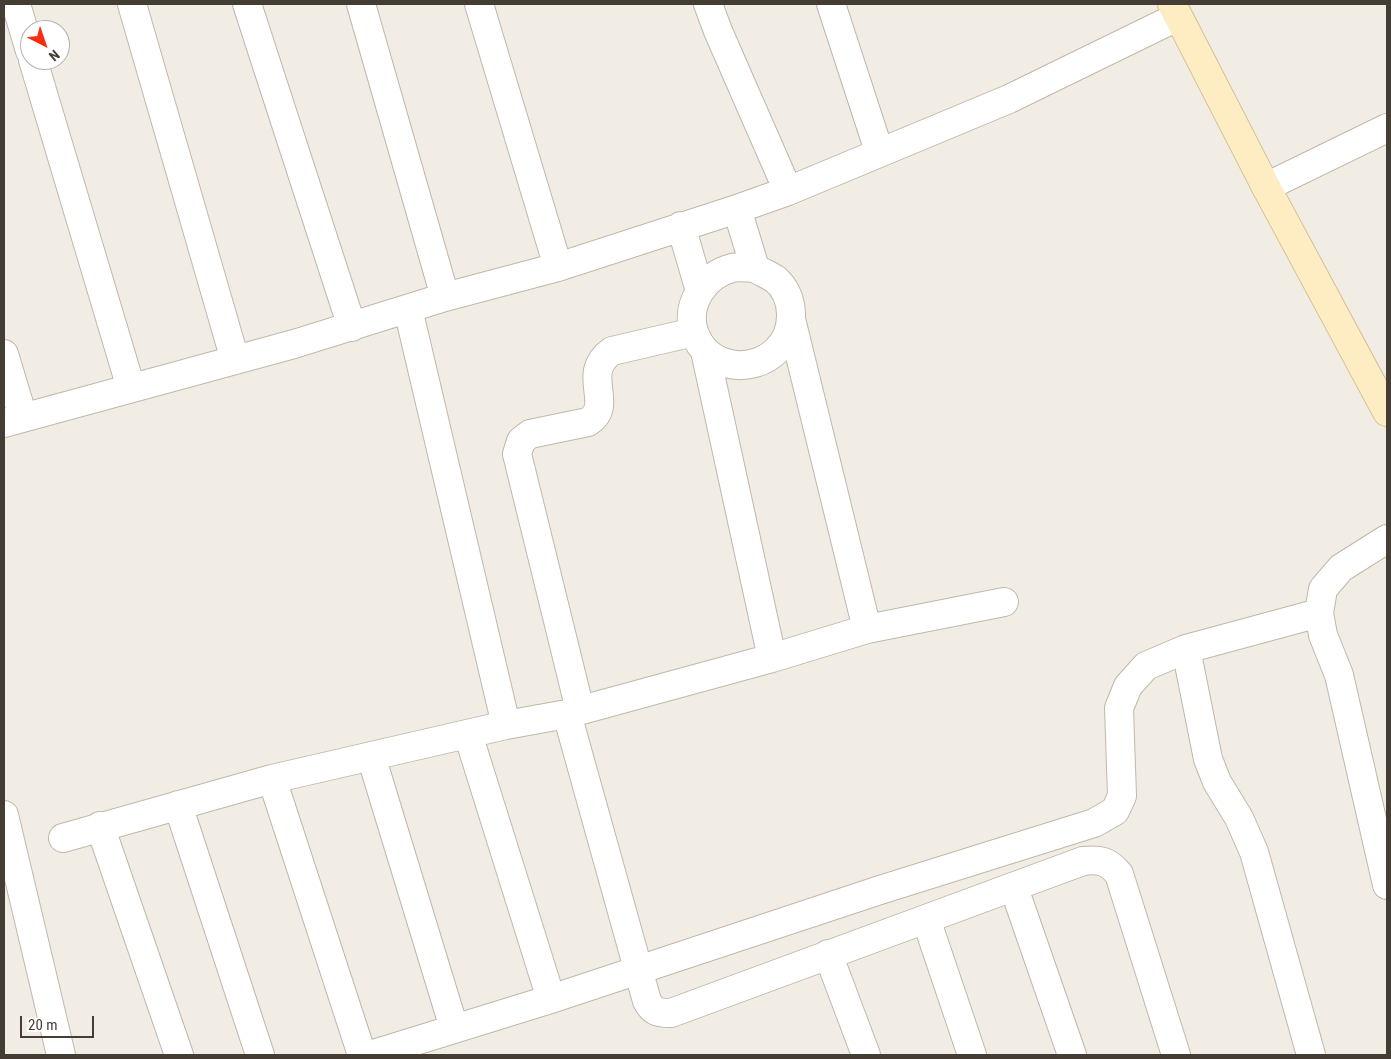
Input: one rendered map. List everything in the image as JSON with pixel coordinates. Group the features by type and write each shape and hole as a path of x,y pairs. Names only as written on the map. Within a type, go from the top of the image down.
{"main road":[{"path":"1175,10 1266,187 1387,412"}],"street":[{"path":"16,4 21,20"},
{"path":"132,4 235,360"},
{"path":"247,4 352,326"},
{"path":"361,4 445,298"},
{"path":"479,4 558,267"},
{"path":"708,4 788,191"},
{"path":"831,4 879,151"},
{"path":"4,354 13,420 235,360 558,267 788,191 879,151 1009,99 1175,10"},
{"path":"36,70 132,388"},
{"path":"1266,187 1387,128"},
{"path":"736,209 755,268"},
{"path":"682,226 700,291"},
{"path":"772,658 692,311 700,291 714,276 734,268 755,268 776,280 789,300 792,322 867,629"},
{"path":"408,309 506,725"},
{"path":"792,322 784,344 767,360 746,367 724,363 699,341 612,351 602,357 598,365 599,408 596,417 588,422 530,434 521,441 517,454 574,712 647,1001 652,1010 660,1013 671,1012 1014,888 1083,861 1100,859 1112,865 1119,874 1176,1055"},
{"path":"1387,539 1341,568 1323,589 1319,613 1323,634 1339,675 1387,885"},
{"path":"63,838 272,779 506,725 574,712 772,658 867,629 1004,602"},
{"path":"370,1055 551,999 880,890 1094,823 1115,811 1122,796 1119,708 1128,686 1146,666 1186,649 1319,613"},
{"path":"1186,649 1208,759 1217,782 1238,818 1254,852 1311,1055"},
{"path":"468,734 551,999"},
{"path":"371,756 454,1028"},
{"path":"272,779 362,1055"},
{"path":"178,805 260,1055"},
{"path":"4,815 61,1055"},
{"path":"100,826 179,1055"},
{"path":"1014,888 1072,1055"},
{"path":"926,919 972,1055"},
{"path":"828,954 866,1055"}]}
